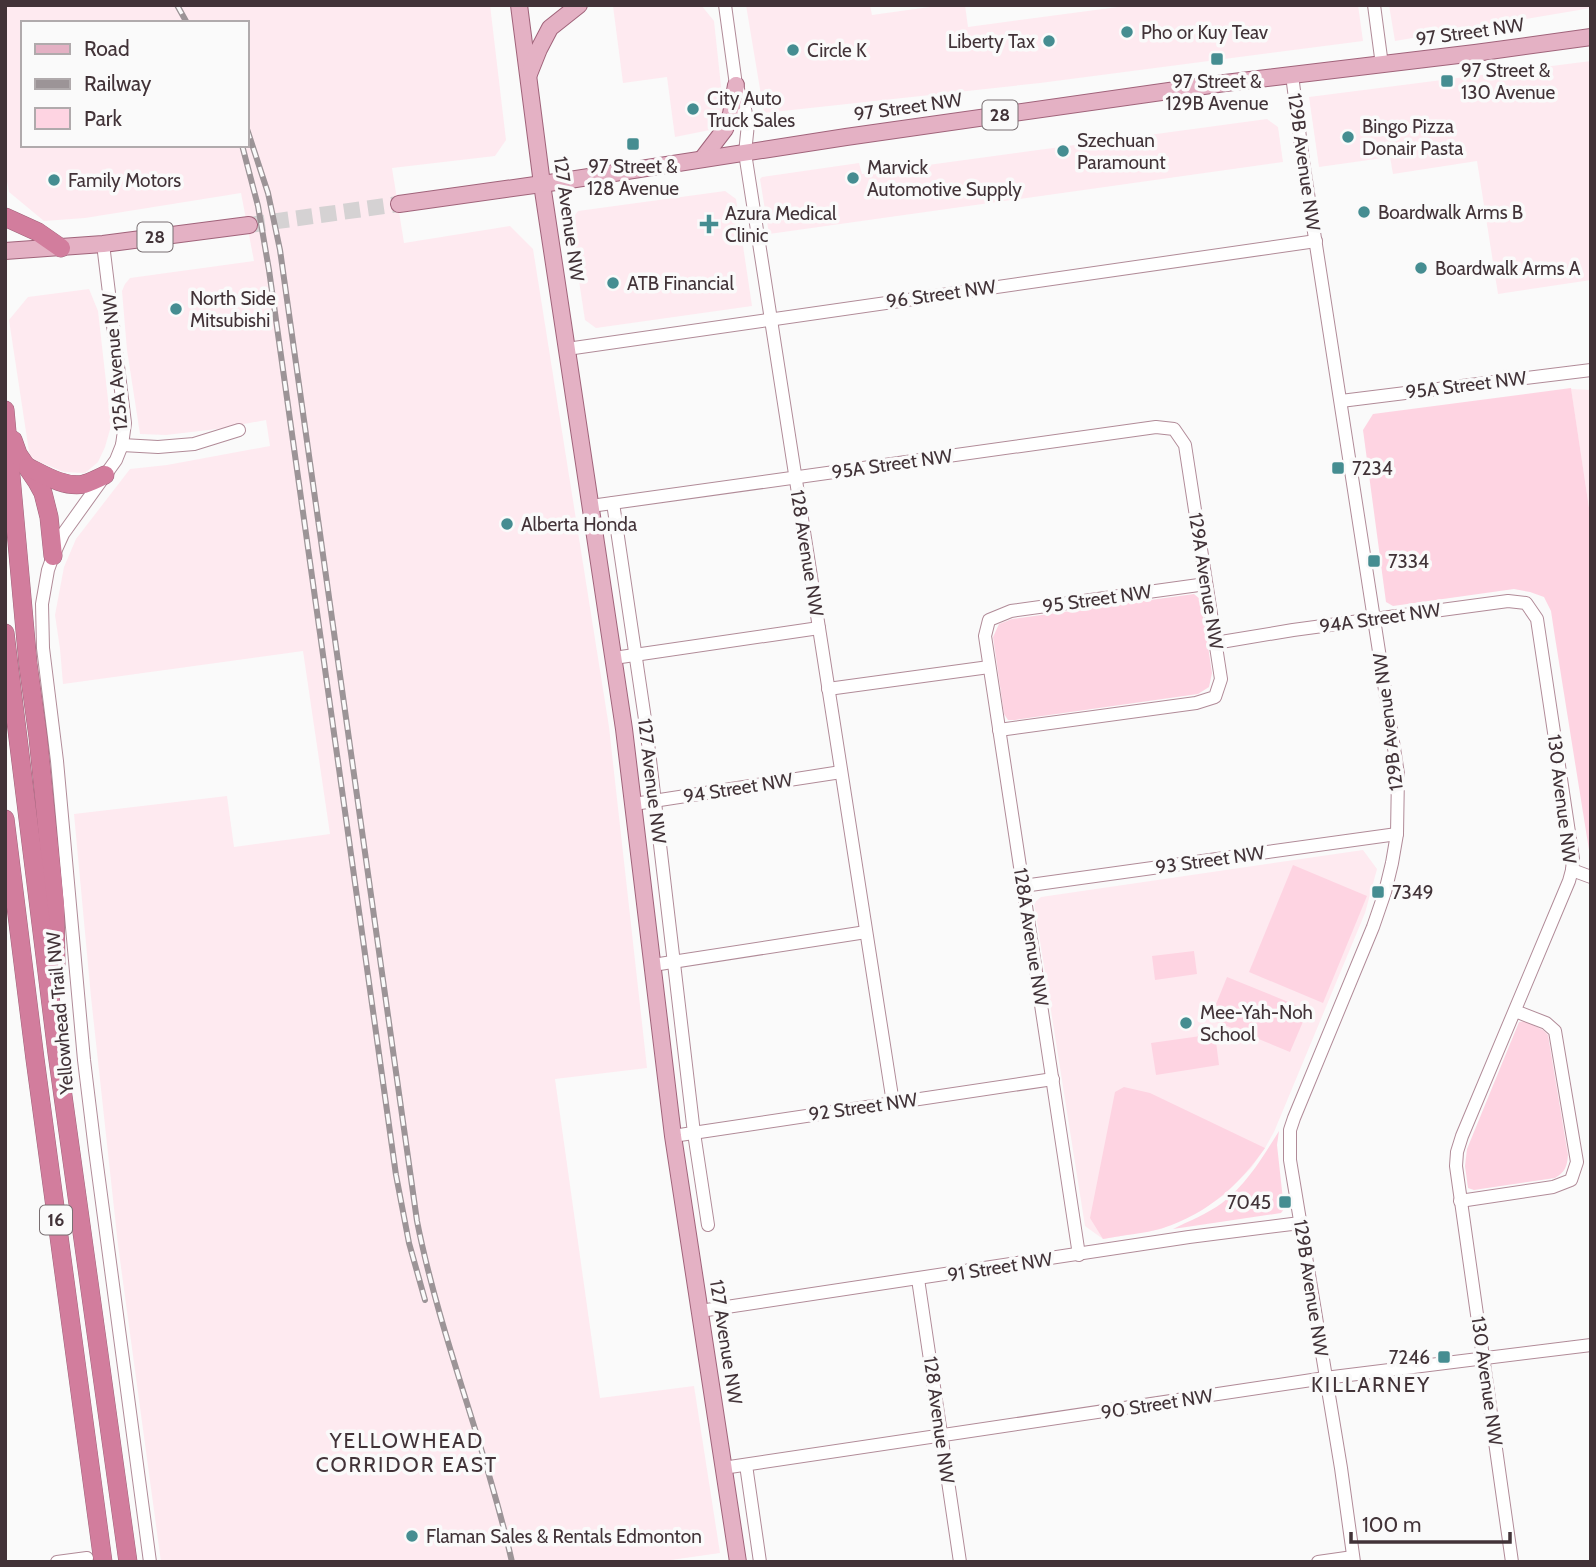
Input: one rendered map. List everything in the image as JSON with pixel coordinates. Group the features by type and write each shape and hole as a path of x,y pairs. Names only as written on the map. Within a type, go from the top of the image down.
{"highway":[{"path":"5,217 38,232 61,248"},
{"path":"6,415 18,454 43,493 49,517 53,556"},
{"path":"6,415 28,664 55,906 57,1053"},
{"path":"25,466 52,479 82,485 106,475"},
{"name":"Yellowhead Trail NW","path":"5,634 57,1053 128,1562"},
{"name":"Yellowhead Trail NW","path":"5,819 95,1560"},
{"path":"5,846 12,877"}],"main road":[{"path":"528,77 550,28 579,5"},
{"name":"127 Avenue NW","path":"524,6 528,77 542,184 614,658 673,1136 738,1562"},
{"name":"97 Street NW","path":"398,204 1250,80 1591,37"},
{"path":"702,159 725,129 731,114 736,85"},
{"name":"28","path":"61,248 249,225"},
{"path":"5,251 61,248"}],"street":[{"name":"128 Avenue NW","path":"725,5 736,85 748,124 748,153 771,319 893,1103"},
{"path":"1374,5 1382,65"},
{"name":"129B Avenue NW","path":"1292,75 1398,774 1397,834 1385,892 1290,1130 1290,1160 1353,1559"},
{"name":"96 Street NW","path":"567,349 1316,241"},
{"name":"125A Avenue NW","path":"103,244 125,423 122,445 106,475"},
{"name":"95A Street NW","path":"1341,401 1591,370"},
{"name":"95A Street NW","path":"591,506 1156,427 1174,429 1185,445"},
{"path":"122,445 158,447 194,444 239,430"},
{"name":"129A Avenue NW","path":"999,730 1196,703 1215,696 1221,680 1185,445"},
{"name":"Yellowhead Trail NW","path":"106,475 63,534 53,556 42,604 43,648 57,761 84,1060 150,1562"},
{"name":"127 Avenue NW","path":"613,503 656,801 694,1132 708,1225"},
{"name":"95 Street NW","path":"989,620 1011,611 1206,584"},
{"name":"94A Street NW","path":"1215,643 1508,601 1526,603 1537,619"},
{"name":"130 Avenue NW","path":"1512,1562 1455,1166 1457,1152 1572,870 1573,859 1537,619"},
{"name":"128A Avenue NW","path":"989,620 985,636 989,667 1079,1255"},
{"path":"614,658 819,628"},
{"path":"828,690 989,667"},
{"name":"94 Street NW","path":"634,804 841,772"},
{"name":"93 Street NW","path":"1023,886 1397,834"},
{"path":"1572,870 1591,877"},
{"path":"653,965 866,932"},
{"path":"1460,1201 1553,1187 1571,1180 1577,1162 1555,1031 1546,1023 1515,1011"},
{"name":"92 Street NW","path":"673,1136 1052,1079"},
{"name":"91 Street NW","path":"700,1311 1189,1237 1300,1223"},
{"name":"128 Avenue NW","path":"918,1279 960,1562"},
{"name":"90 Street NW","path":"723,1468 1325,1378 1591,1345"},
{"path":"746,1465 760,1562"},
{"path":"1318,1562 1353,1559"},
{"path":"57,1562 95,1560"}],"shaded area":[{"path":"5,5 490,5 506,140 495,156 392,168 404,243 510,226 533,249 609,727 647,1068 555,1079 600,1398 694,1386 720,1553 657,1562 161,1562 118,1245 74,814 227,796 234,847 330,834 303,651 63,684 55,615 64,567 76,539 130,469 270,446 266,420 166,435 140,434 127,350 122,291 130,278 254,261 241,193 85,218 44,221 9,192 5,171"},
{"path":"701,5 714,21 724,114 715,129 675,137 667,77 623,83 613,6"},
{"path":"746,5 870,5 872,15 944,5 965,5 968,27 1133,5 1358,5 1363,41 1040,83 764,113"},
{"path":"1389,5 1591,5 1591,8 1395,41"},
{"path":"1591,61 1591,280 1498,294 1477,161 1393,174 1390,157 1319,167 1309,97"},
{"path":"1267,119 1278,127 1283,162 769,234 760,179 762,177 859,163 862,174"},
{"path":"725,191 736,199 752,306 596,328 585,320 570,222 578,211"},
{"path":"89,289 98,311 111,426 98,462 85,473 64,472 30,458 9,320 28,297"},
{"path":"1571,389 1591,390 1591,521"},
{"name":"Mee-Yah-Noh School","path":"1363,850 1377,869 1365,913 1265,1148 1251,1168 1224,1195 1202,1210 1161,1229 1103,1239 1085,1226 1034,903 1041,897"}],"green space":[{"path":"1571,388 1591,521 1591,851 1551,611 1544,597 1514,589 1393,606 1386,602 1363,430 1373,414"},
{"path":"1194,594 1201,600 1212,673 1209,687 1198,694 1015,720 1008,720 1004,714 993,637 999,624 1012,619"},
{"path":"1293,865 1367,896 1323,1003 1249,972"},
{"path":"1194,951 1197,974 1155,980 1152,956"},
{"path":"1227,977 1308,1010 1290,1052 1210,1019"},
{"path":"1525,1021 1548,1035 1568,1155 1566,1166 1555,1178 1474,1190 1468,1188 1465,1166 1467,1149 1519,1022"},
{"path":"1215,1034 1219,1065 1156,1075 1151,1043"},
{"path":"1124,1087 1150,1093 1265,1148 1233,1186 1194,1215 1156,1230 1103,1239 1090,1218 1115,1092"},
{"path":"1279,1131 1277,1145 1284,1209 1281,1213 1173,1229 1210,1211 1231,1196 1254,1170"}],"tunnel":[{"path":"249,225 399,204"}],"railway":[{"path":"177,5 186,21"},
{"path":"248,132 268,193 280,250 417,1221 438,1307 512,1562"},
{"path":"243,147 258,206 269,270 396,1175 409,1243 425,1300"}],"place":[{"name":"Pho or Kuy Teav","path":"1127,32"},
{"name":"Liberty Tax","path":"1049,41"},
{"name":"Circle K","path":"793,50"},
{"name":"97 Street & 129B Avenue","path":"1217,59"},
{"name":"97 Street & 130 Avenue","path":"1447,81"},
{"name":"City Auto Truck Sales","path":"693,109"},
{"name":"Bingo Pizza Donair Pasta","path":"1348,137"},
{"name":"97 Street & 128 Avenue","path":"633,144"},
{"name":"Szechuan Paramount","path":"1063,151"},
{"name":"Marvick Automotive Supply","path":"853,178"},
{"name":"Family Motors","path":"54,180"},
{"name":"Boardwalk Arms B","path":"1364,212"},
{"name":"Azura Medical Clinic","path":"709,224"},
{"name":"Boardwalk Arms A","path":"1421,268"},
{"name":"ATB Financial","path":"613,283"},
{"name":"North Side Mitsubishi","path":"176,309"},
{"name":"7234","path":"1338,468"},
{"name":"Alberta Honda","path":"507,524"},
{"name":"7334","path":"1374,561"},
{"name":"7349","path":"1378,892"},
{"name":"Mee-Yah-Noh School","path":"1186,1023"},
{"name":"7045","path":"1285,1202"},
{"name":"7246","path":"1444,1357"},
{"name":"Flaman Sales & Rentals Edmonton","path":"412,1536"}],"district":[{"name":"KILLARNEY","path":"1371,1384"},
{"name":"YELLOWHEAD CORRIDOR EAST","path":"407,1452"}]}
